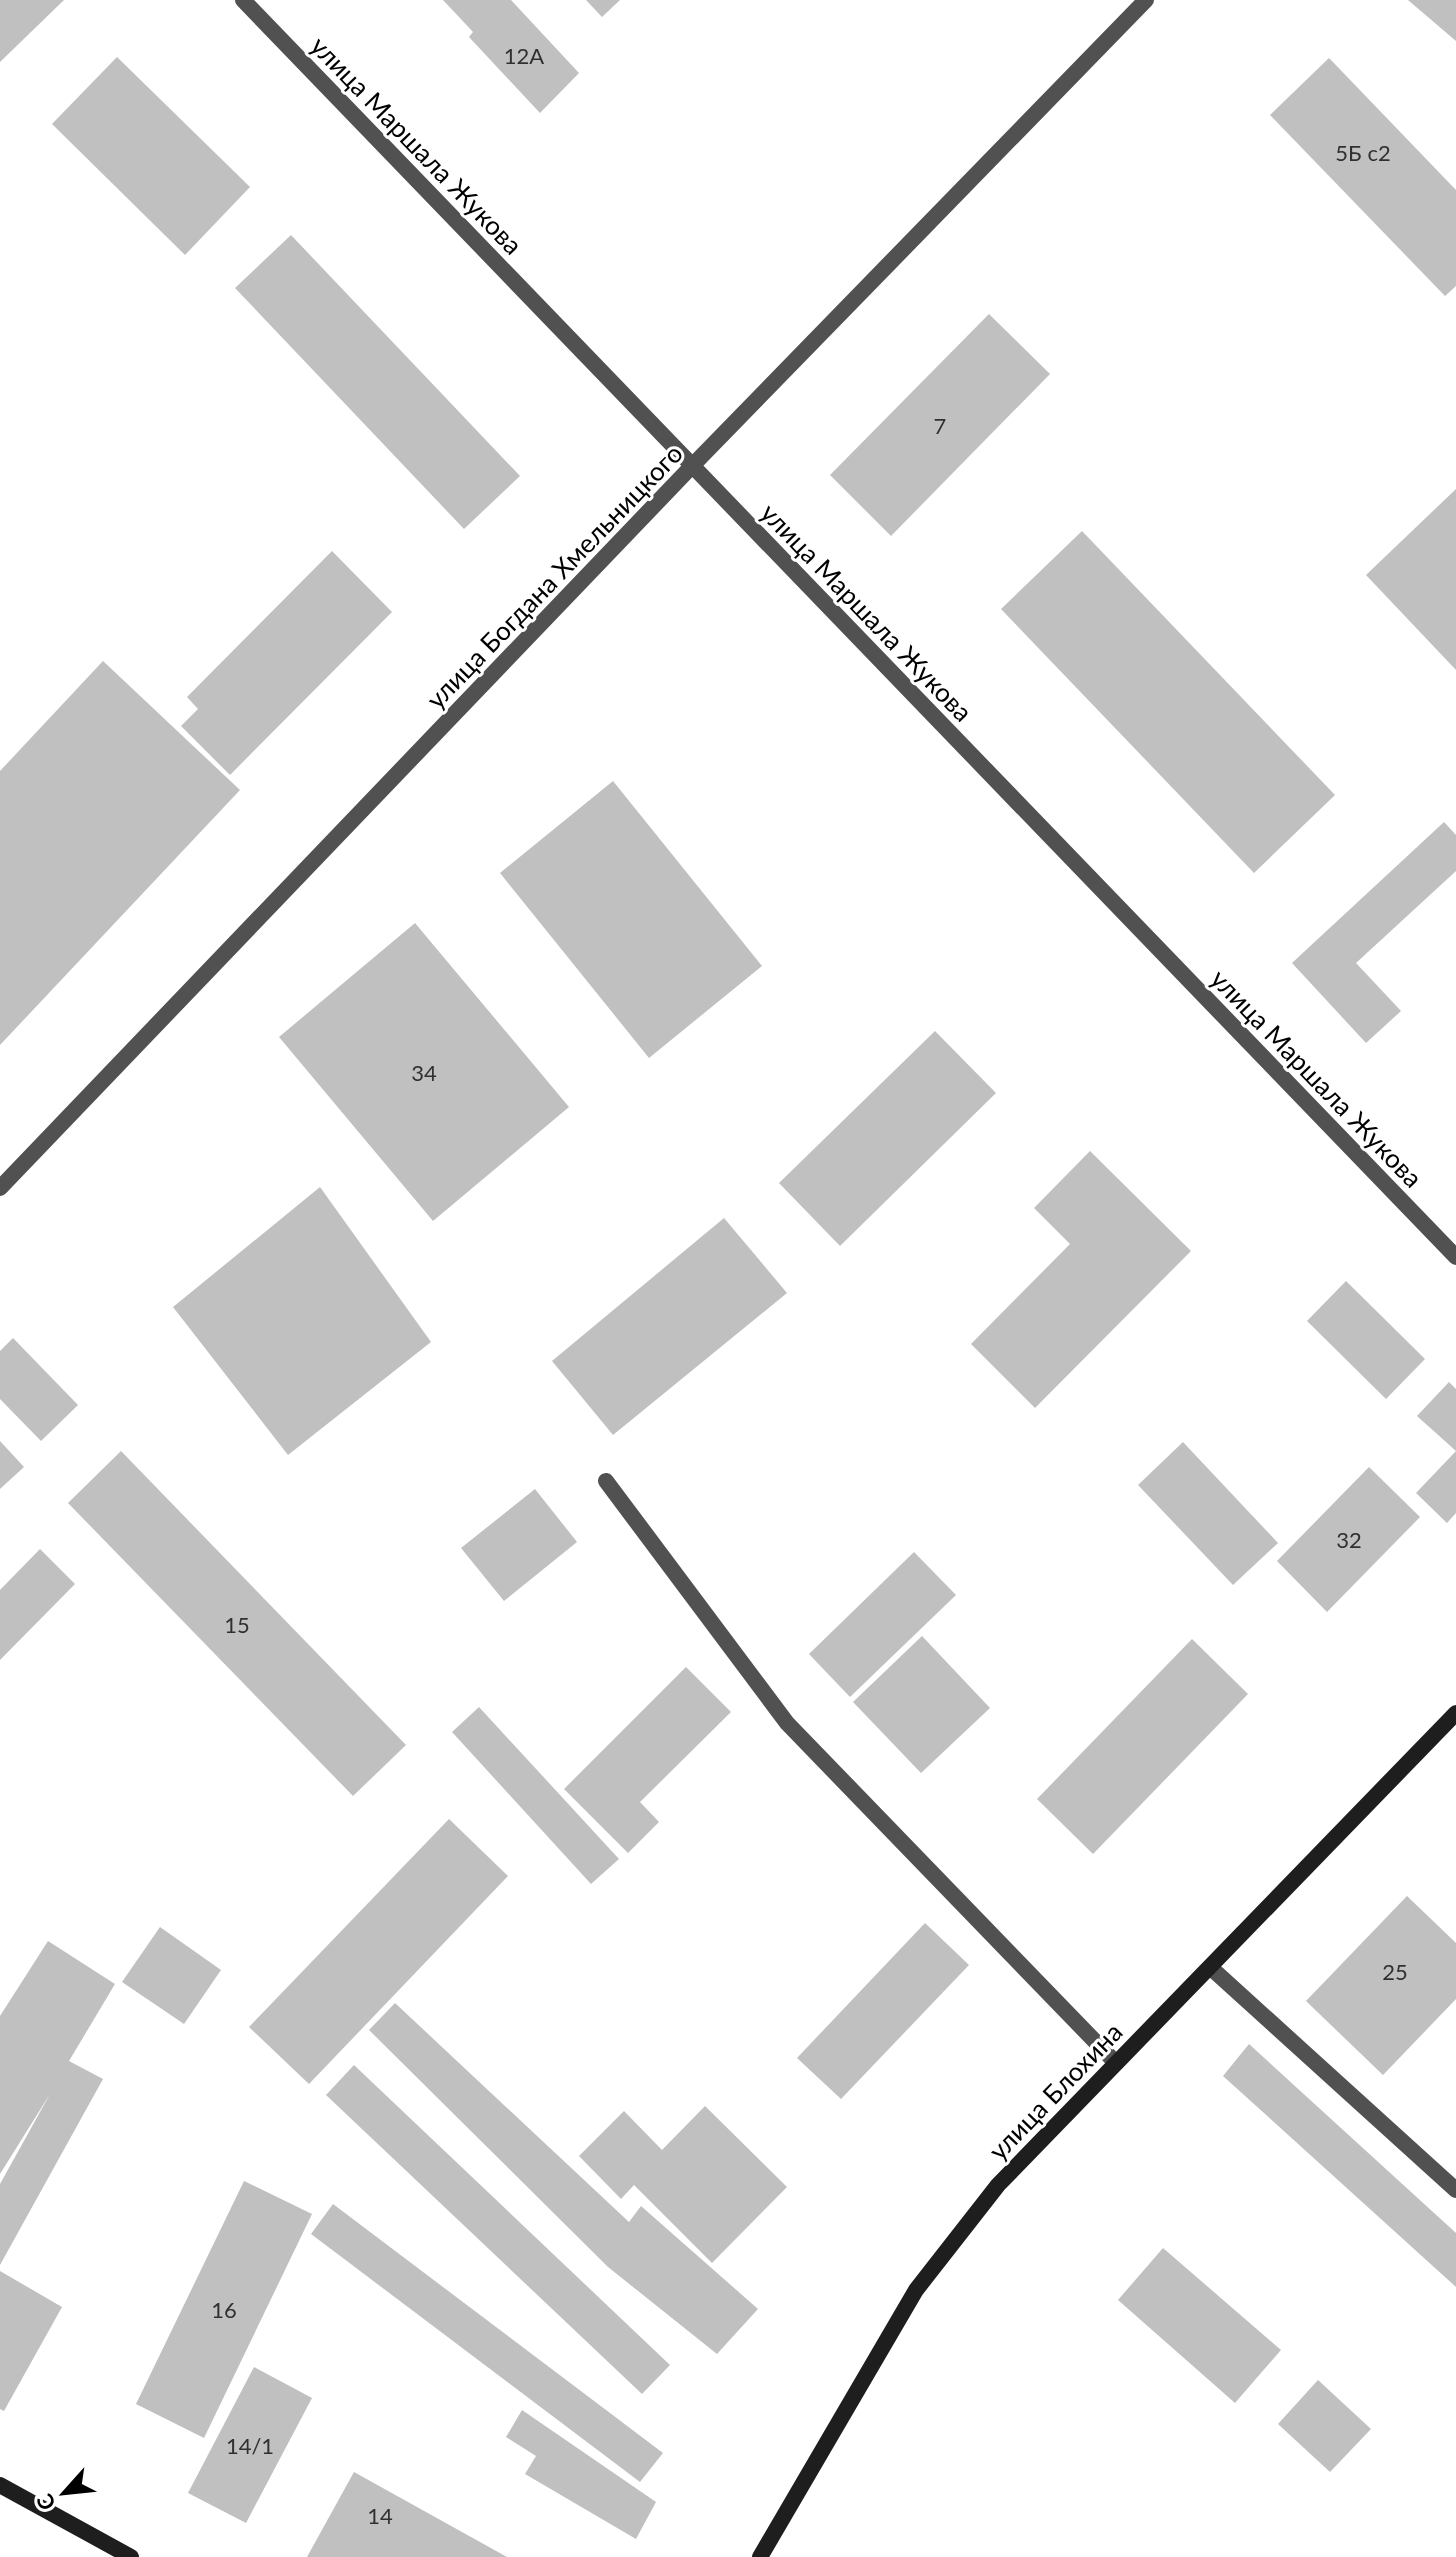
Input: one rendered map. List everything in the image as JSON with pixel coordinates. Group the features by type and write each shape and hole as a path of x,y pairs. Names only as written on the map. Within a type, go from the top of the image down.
{"main road":[{"name":"улица Блохина","path":"760,2557 916,2290 998,2185 1456,1713"},
{"path":"0,2485 131,2557"}],"street":[{"name":"улица Маршала Жукова","path":"243,0 1456,1257"},
{"name":"улица Богдана Хмельницкого","path":"0,1188 692,466 1146,0"},
{"path":"606,1481 787,1723 1116,2063"},
{"path":"1210,1967 1456,2190"}],"building":[{"path":"0,0 64,0 0,62"},
{"path":"443,0 511,0 579,73 540,113 469,37 473,32"},
{"path":"586,0 620,0 602,17"},
{"path":"1408,0 1456,0 1456,41"},
{"path":"117,57 250,187 185,255 52,124"},
{"path":"1329,58 1456,190 1456,286 1445,296 1270,115"},
{"path":"291,235 520,476 464,529 235,288"},
{"path":"989,314 1050,374 891,536 830,475"},
{"path":"1456,489 1456,670 1366,575"},
{"path":"1082,531 1335,795 1254,873 1001,609"},
{"path":"332,551 392,612 230,775 181,726 198,709 187,697"},
{"path":"103,661 240,790 0,1045 0,771"},
{"path":"613,781 762,966 649,1058 500,873"},
{"path":"1444,822 1456,835 1456,871 1356,963 1401,1011 1366,1043 1292,963"},
{"path":"415,923 569,1107 433,1221 279,1037"},
{"path":"935,1031 996,1093 840,1246 779,1183"},
{"path":"1090,1151 1191,1251 1035,1408 971,1344 1070,1244 1034,1208"},
{"path":"320,1187 431,1342 288,1455 173,1307"},
{"path":"724,1218 787,1293 613,1435 552,1361"},
{"path":"1346,1281 1425,1359 1386,1399 1307,1321"},
{"path":"13,1338 78,1405 41,1441 0,1399 0,1351"},
{"path":"1449,1382 1456,1389 1456,1451 1417,1416"},
{"path":"0,1441 24,1467 0,1489"},
{"path":"1183,1442 1278,1543 1233,1585 1138,1485"},
{"path":"121,1451 406,1745 353,1796 68,1503"},
{"path":"1456,1451 1456,1513 1447,1523 1416,1493"},
{"path":"1369,1467 1420,1517 1327,1612 1277,1561"},
{"path":"535,1489 577,1542 504,1601 461,1548"},
{"path":"40,1549 75,1584 0,1660 0,1590"},
{"path":"914,1552 956,1595 850,1697 809,1654"},
{"path":"922,1636 990,1708 921,1773 853,1702"},
{"path":"1192,1639 1248,1694 1093,1854 1037,1799"},
{"path":"686,1667 731,1712 640,1802 659,1822 628,1853 564,1789"},
{"path":"479,1707 619,1859 591,1884 452,1732"},
{"path":"449,1819 508,1876 309,2084 249,2027"},
{"path":"1407,1896 1456,1943 1456,1999 1383,2075 1306,2001"},
{"path":"925,1923 969,1965 841,2099 797,2058"},
{"path":"160,1927 221,1970 184,2024 122,1982"},
{"path":"48,1941 115,1984 69,2061 103,2079 0,2265 0,2184 50,2094 0,2174 0,2016"},
{"path":"395,2003 629,2222 641,2206 758,2309 717,2354 608,2267 369,2030"},
{"path":"1249,2044 1456,2233 1456,2287 1223,2076"},
{"path":"354,2065 670,2365 642,2394 326,2095"},
{"path":"705,2106 787,2187 712,2263 634,2185 621,2199 579,2156 624,2111 662,2150"},
{"path":"244,2181 312,2214 204,2438 136,2404"},
{"path":"333,2204 663,2453 640,2482 311,2234"},
{"path":"1163,2248 1281,2350 1235,2403 1118,2300"},
{"path":"0,2271 62,2307 4,2411 0,2409"},
{"path":"254,2367 312,2398 246,2523 188,2493"},
{"path":"1318,2380 1371,2429 1330,2472 1278,2424"},
{"path":"522,2410 656,2502 636,2539 525,2474 536,2456 506,2437"},
{"path":"354,2472 507,2557 307,2557"}]}
